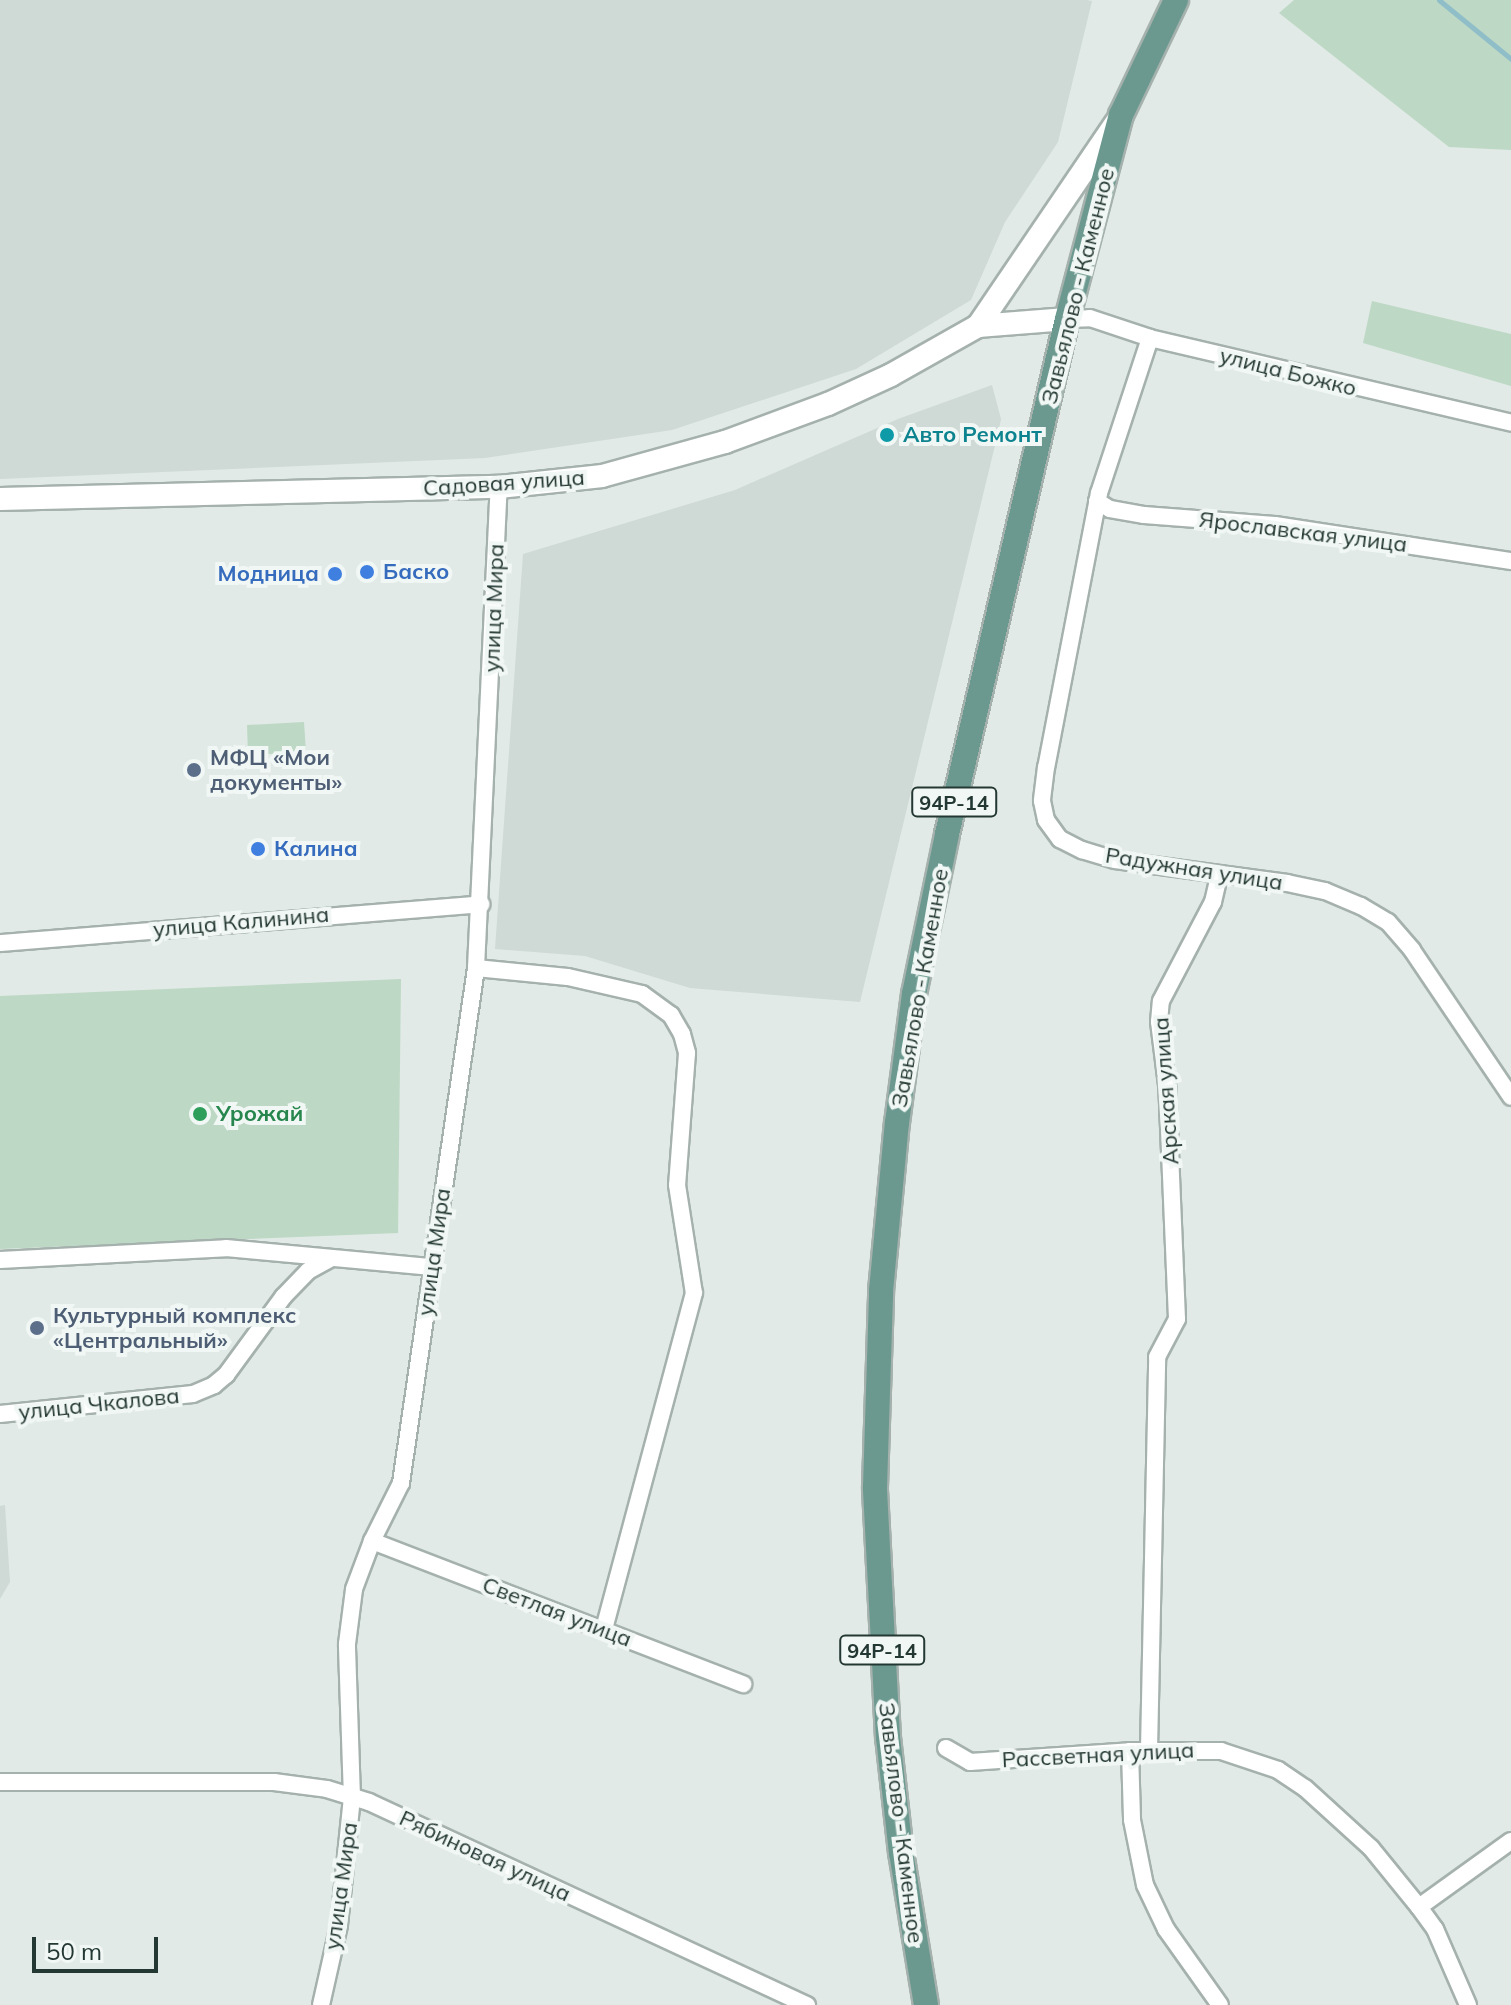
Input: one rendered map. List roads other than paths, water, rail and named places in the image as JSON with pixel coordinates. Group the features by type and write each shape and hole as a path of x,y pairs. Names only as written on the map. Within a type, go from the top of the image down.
{"main road":[{"name":"Завьялово - Каменное","path":"926,2005 901,1853 889,1752 875,1487 881,1291 914,994 947,834 1067,319 1121,115 1176,0"}],"street":[{"path":"978,326 1121,115"},
{"name":"улица Божко","path":"1067,319 1090,318 1150,338 1511,423"},
{"path":"978,326 1067,319"},
{"name":"Садовая улица","path":"0,499 499,487 602,476 725,442 889,377 978,326"},
{"name":"Радужная улица","path":"1150,338 1097,501 1046,767 1042,801 1046,820 1060,839 1082,850 1115,860 1325,891 1388,922 1412,950 1511,1097"},
{"name":"улица Мира","path":"321,2005 339,1925 352,1798 347,1644 354,1589 372,1541 401,1483 476,968 499,487"},
{"name":"Ярославская улица","path":"1097,501 1110,509 1144,515 1275,525 1511,561"},
{"name":"Арская улица","path":"1149,1750 1157,1357 1177,1319 1167,1085 1160,1012 1161,1001 1213,902 1219,876"},
{"name":"улица Калинина","path":"0,943 481,904"},
{"path":"476,968 568,977 642,994 671,1015 682,1034 687,1053 677,1185 694,1293 604,1630"},
{"path":"0,1260 226,1248 432,1267"},
{"name":"улица Чкалова","path":"0,1414 193,1394 214,1385 226,1375 283,1297 308,1271 331,1259"},
{"name":"Светлая улица","path":"372,1541 743,1684"},
{"name":"Рассветная улица","path":"946,1748 970,1762 1149,1750 1221,1751 1278,1770 1305,1788 1371,1848 1419,1907 1435,1929 1468,2005"},
{"path":"1130,1751 1132,1820 1145,1885 1166,1929 1220,2005"},
{"name":"Рябиновая улица","path":"0,1782 274,1782 327,1789 369,1802 807,2005"},
{"path":"1419,1907 1511,1841"}],"waterway":[{"path":"1439,0 1511,59"}],"place":[{"name":"Авто Ремонт","path":"887,435"},
{"name":"Баско","path":"367,572"},
{"name":"Модница","path":"335,574"},
{"name":"МФЦ «Мои документы»","path":"194,770"},
{"name":"Калина","path":"258,849"},
{"name":"Урожай","path":"200,1114"},
{"name":"Культурный комплекс «Центральный»","path":"37,1328"}]}
